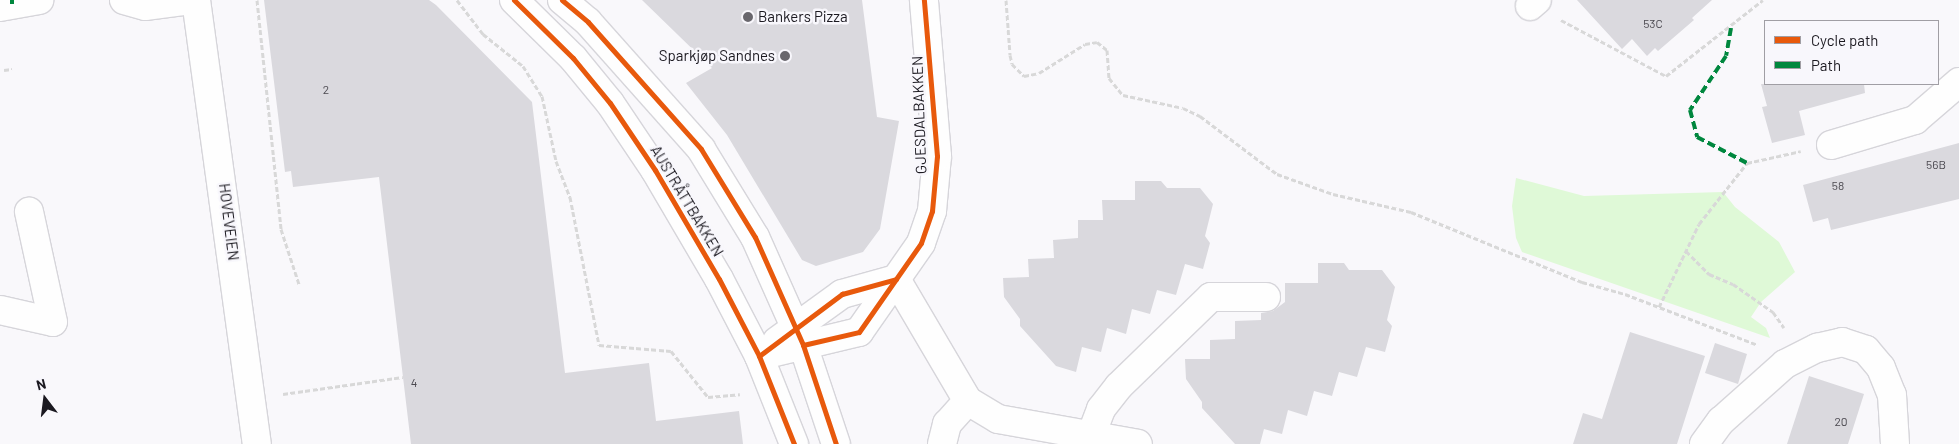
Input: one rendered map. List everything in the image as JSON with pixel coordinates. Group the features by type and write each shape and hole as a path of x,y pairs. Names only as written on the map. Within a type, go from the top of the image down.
{"main road":[{"path":"0,7 39,0"},
{"path":"124,0 145,6 191,0"},
{"name":"HOVEVEIEN","path":"196,0 257,444"},
{"name":"AUSTRÅTTBAKKEN","path":"514,0 573,58 610,103 689,226 759,356 794,444"},
{"path":"562,0 618,54 701,150 755,237 799,336 836,444"},
{"name":"GJESDALBAKKEN","path":"799,336 859,332 921,243 932,211 936,156 924,0"},
{"path":"1831,145 1915,120 1959,82"},
{"path":"0,310 53,322 29,212"},
{"path":"896,279 968,402 998,419 1090,438 1138,444"},
{"name":"GJESDALBAKKEN","path":"759,356 799,336 842,294 896,279"},
{"path":"1090,438 1101,409 1119,386 1211,298 1266,297"},
{"path":"1704,444 1721,421 1785,364 1817,348 1842,342 1866,350 1881,368 1892,396 1895,444"},
{"path":"942,444 947,424 968,402"}],"path":[{"path":"257,0 280,229 298,284"},
{"path":"456,0 482,34 523,66 542,96 556,161 570,197 600,345 671,351 708,397 751,393"},
{"path":"1006,0 1012,64 1024,76 1039,73 1085,44 1097,42 1107,50 1108,78 1122,95 1183,108 1200,116 1277,174 1333,194 1411,212 1582,282 1659,307 1766,348 1785,364"},
{"path":"1568,23 1666,76 1763,0"},
{"path":"4,70 12,69"},
{"path":"1659,307 1699,224 1747,163 1831,145"},
{"path":"1686,251 1709,274 1733,284 1760,304"},
{"path":"275,395 403,377"}],"green space":[{"path":"1516,178 1584,196 1723,192 1735,207 1779,242 1795,272 1761,302 1751,317 1766,328 1770,338 1522,252 1516,238 1512,206"}],"building":[{"path":"264,0 429,0 436,5 532,102 565,373 649,363 656,421 739,411 743,444 411,444 379,177 293,187 291,171 285,172"},
{"path":"642,0 862,0 877,117 899,121 880,229 863,252 816,266 802,260 727,135 686,83 712,68"},
{"path":"1577,0 1712,0 1692,18 1694,20 1658,51 1655,48 1647,56 1632,39 1622,49"},
{"path":"1761,84 1864,85 1865,93 1799,111 1805,135 1772,143 1762,107 1767,106"},
{"path":"1959,143 1959,199 1831,230 1828,218 1813,222 1803,185"},
{"path":"1135,181 1161,181 1167,188 1200,188 1213,204 1205,236 1210,243 1203,269 1185,264 1176,295 1157,290 1150,314 1132,309 1126,334 1107,328 1101,352 1082,347 1076,372 1056,366 1020,326 1020,319 1004,297 1003,278 1029,277 1028,259 1054,258 1053,240 1078,238 1078,220 1103,220 1102,200 1135,200"},
{"path":"1318,263 1344,263 1349,270 1382,270 1395,287 1387,320 1392,326 1385,352 1366,347 1357,377 1339,372 1332,396 1314,391 1307,416 1288,410 1282,434 1264,429 1260,444 1235,444 1202,408 1202,402 1186,379 1185,359 1210,359 1210,340 1235,339 1235,321 1261,320 1261,313 1273,311 1285,302 1285,283 1318,283"},
{"path":"1630,332 1705,356 1677,444 1573,444 1583,413 1602,419"},
{"path":"1715,343 1747,354 1738,384 1705,373"},
{"path":"1809,376 1864,394 1848,444 1787,444"}],"marked path":[{"path":"1731,28 1726,56 1690,110 1697,137 1747,163"}],"cycle path":[{"path":"514,0 573,58 610,103 655,170 719,279 759,356 794,444"},
{"path":"562,0 588,22 701,149 755,237 803,345 836,444"},
{"path":"803,345 859,332 921,243 932,211 937,156 924,0"},
{"path":"759,356 842,294 896,279"}],"place":[{"name":"Bankers Pizza","path":"748,17"},
{"name":"Sparkjøp Sandnes","path":"785,56"}]}
